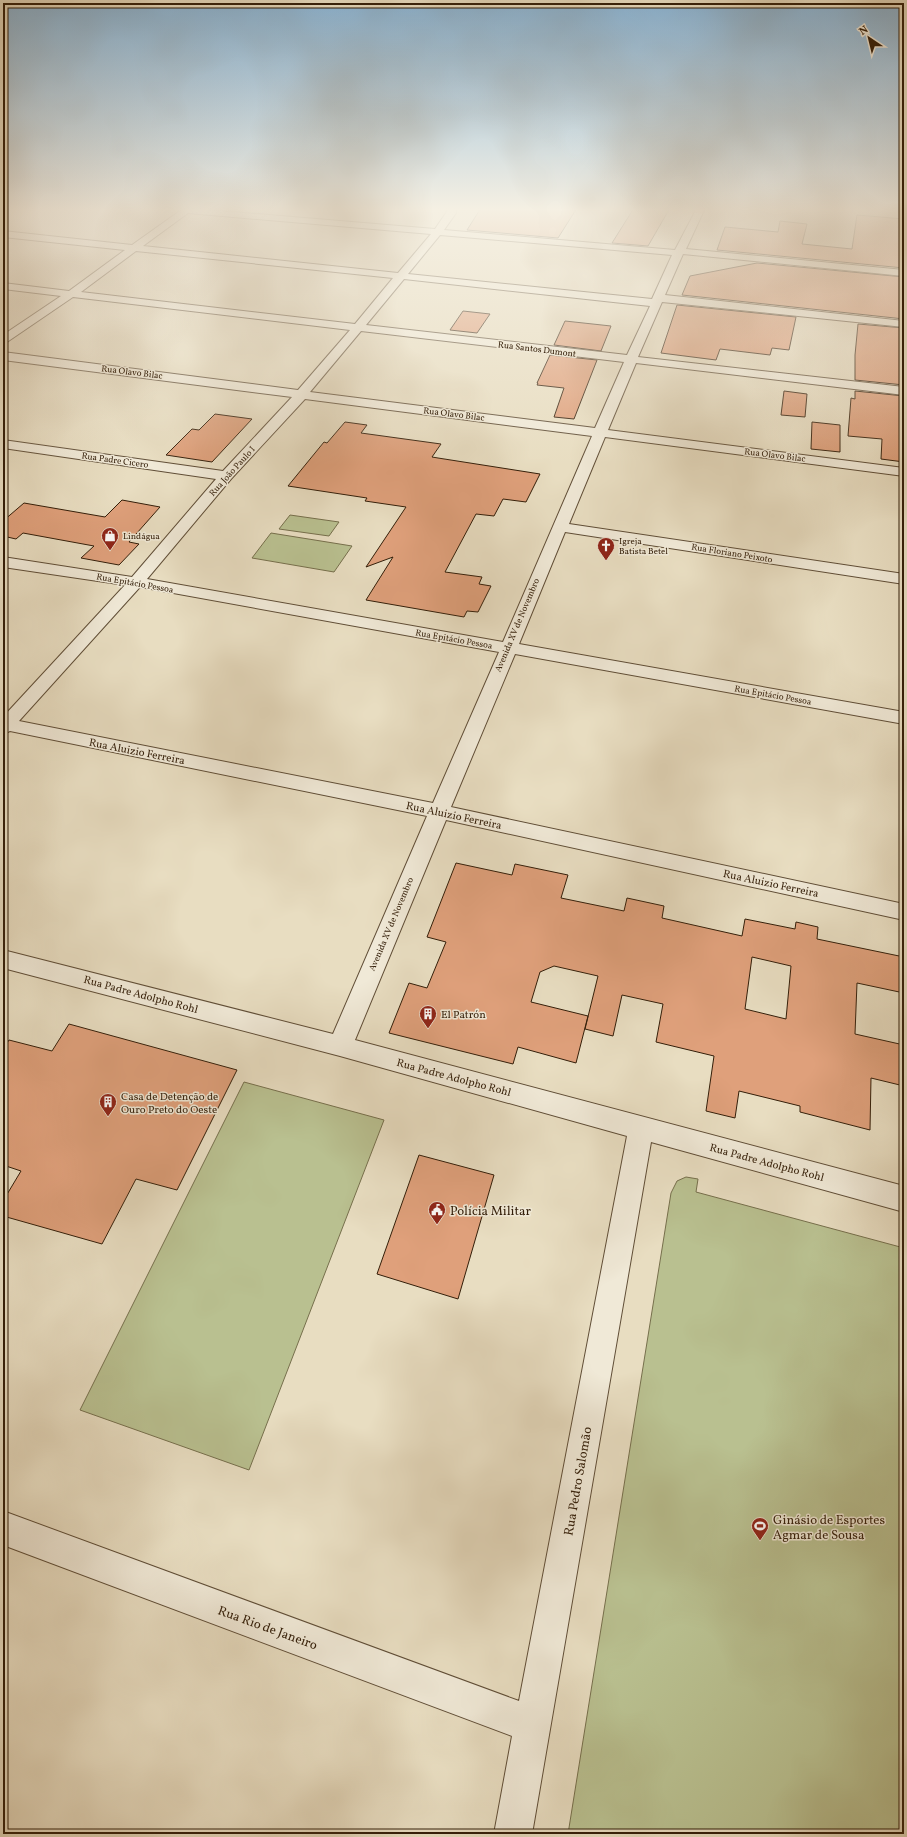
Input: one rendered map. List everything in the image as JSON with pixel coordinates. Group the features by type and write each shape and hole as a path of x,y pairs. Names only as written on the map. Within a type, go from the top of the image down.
{"street":[{"path":"3,340 71,294"},
{"name":"Rua Santos Dumont","path":"71,294 904,391"},
{"name":"Rua João Paulo I","path":"4,725 136,582 226,476 302,394 387,294"},
{"path":"593,294 904,324"},
{"name":"Avenida XV de Novembro","path":"340,1046 440,812 507,649 660,294"},
{"name":"Rua Olavo Bilac","path":"3,356 904,472"},
{"name":"Rua Padre Cicero","path":"3,444 226,476"},
{"name":"Rua Floriano Peixoto","path":"560,527 904,579"},
{"name":"Rua Epitácio Pessoa","path":"3,562 136,582 507,649 904,718"},
{"name":"Rua Aluizio Ferreira","path":"4,725 440,812 904,912"},
{"name":"Rua Padre Adolpho Rohl","path":"3,959 340,1046 904,1199"},
{"name":"Rua Pedro Salomão","path":"513,1834 641,1128"},
{"name":"Rua Rio de Janeiro","path":"3,1528 533,1725"}],"green space":[{"path":"290,515 339,522 329,536 279,529"},
{"path":"271,533 352,546 334,572 252,558"},
{"path":"244,1082 384,1120 249,1470 80,1410"},
{"name":"Ginásio de Esportes Agmar de Sousa","path":"686,1177 698,1179 696,1192 904,1248 904,1834 568,1834 671,1193 677,1181"}],"building":[{"path":"683,294 904,294 904,319 682,295"},
{"path":"677,305 796,317 789,350 772,348 770,355 720,349 716,360 661,353"},
{"path":"463,311 490,314 477,333 450,330"},
{"path":"565,321 611,326 601,351 554,345"},
{"path":"858,324 904,328 904,385 855,380 855,355"},
{"path":"550,355 597,360 574,419 554,417 564,388 537,385"},
{"path":"784,391 807,394 805,417 781,415"},
{"path":"855,391 904,396 904,462 881,459 882,439 848,436 851,398 855,399"},
{"path":"215,414 252,419 212,462 166,455 192,429 199,430"},
{"path":"345,422 367,425 361,433 441,444 432,457 540,474 526,502 503,499 494,516 476,514 445,572 482,577 479,584 491,586 478,612 467,611 464,617 366,600 393,557 366,567 406,507 365,501 367,498 288,486 324,442 327,443"},
{"path":"812,422 840,425 840,452 811,449"},
{"path":"122,500 160,507 129,542 139,544 119,565 81,558 94,546 23,533 16,539 3,536 3,521 24,503 105,517"},
{"path":"456,863 512,875 515,864 568,875 561,898 624,911 627,898 664,906 662,918 742,936 745,919 795,929 796,922 818,927 817,939 904,957 904,993 857,983 855,1034 904,1045 904,1086 871,1078 870,1130 800,1112 800,1106 739,1091 735,1118 706,1111 714,1056 656,1042 663,1004 622,995 613,1036 585,1029 598,976 554,966 540,972 531,1002 588,1016 576,1063 518,1047 513,1064 389,1033 409,983 427,988 446,942 427,937","holes":["752,957 791,966 786,1019 745,1009"]},
{"name":"Casa de Detenção de Ouro Preto do Oeste","path":"69,1024 237,1070 177,1190 136,1179 102,1244 3,1216 3,1201 21,1171 3,1165 3,1049 9,1040 52,1051"},
{"name":"Polícia Militar","path":"419,1155 494,1175 458,1299 377,1274"}],"place":[{"name":"Lindágua","path":"110,551"},
{"name":"Igreja Batista Betel","path":"606,561"},
{"name":"El Patrón","path":"428,1029"},
{"name":"Casa de Detenção de Ouro Preto do Oeste","path":"108,1117"},
{"name":"Polícia Militar","path":"437,1225"},
{"name":"Ginásio de Esportes Agmar de Sousa","path":"760,1541"}]}
